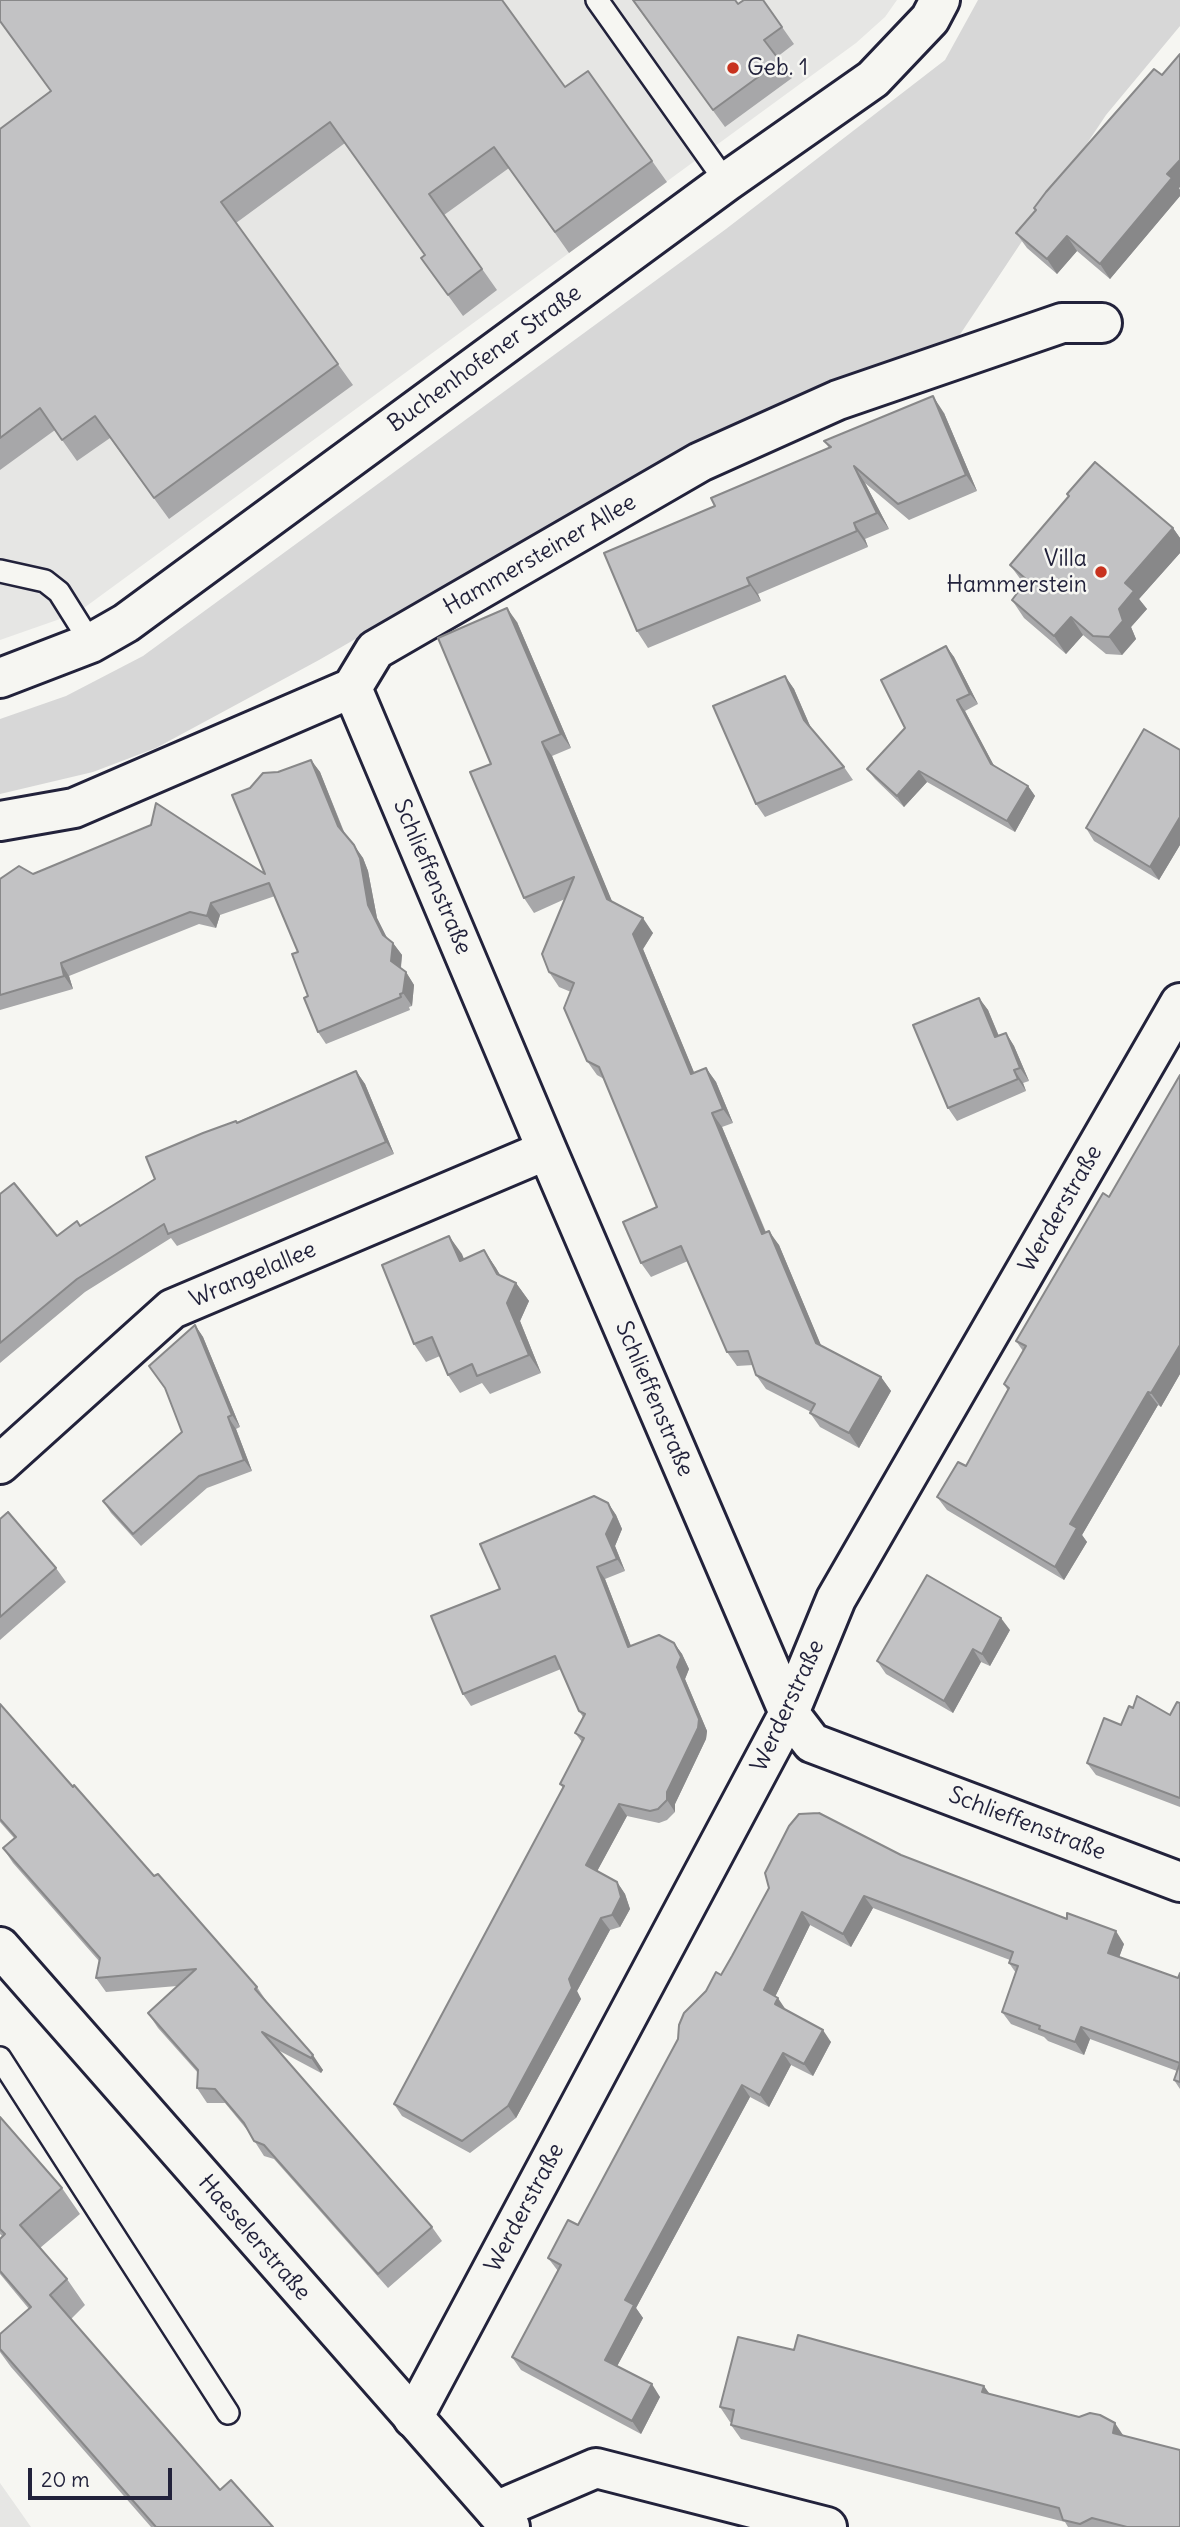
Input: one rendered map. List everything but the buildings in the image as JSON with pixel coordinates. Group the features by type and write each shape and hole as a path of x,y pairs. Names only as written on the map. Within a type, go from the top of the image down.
{"street":[{"name":"Buchenhofener Straße","path":"0,678 91,643 126,623 726,182 873,79 930,19 940,0"},
{"name":"Hammersteiner Allee","path":"352,688 375,650 700,462 851,395 1062,323 1102,323"},
{"path":"0,821 74,808 352,688"},
{"name":"Schlieffenstraße","path":"352,688 789,1713 812,1743 1180,1882"},
{"name":"Werderstraße","path":"413,2418 789,1713 836,1599 1180,1003"},
{"name":"Wrangelallee","path":"0,1464 172,1309 547,1150"},
{"name":"Haeselerstraße","path":"0,1947 503,2519"},
{"path":"503,2519 596,2468 827,2527"}],"lane":[{"path":"597,0 726,182"},
{"path":"0,571 45,581 59,592 91,643"},
{"path":"0,2058 229,2413"}],"shaded area":[{"path":"0,0 897,0 885,17 856,43 77,613 0,640"},
{"path":"978,0 1180,0 1180,26 1106,115 959,336 839,379 662,462 319,660 156,748 93,772 0,794 0,719 66,696 143,656 726,229 945,60"},
{"path":"0,2483 31,2527 0,2527"}],"place":[{"name":"Geb. 1","path":"733,68"},
{"name":"Villa Hammerstein","path":"1101,572"}]}
